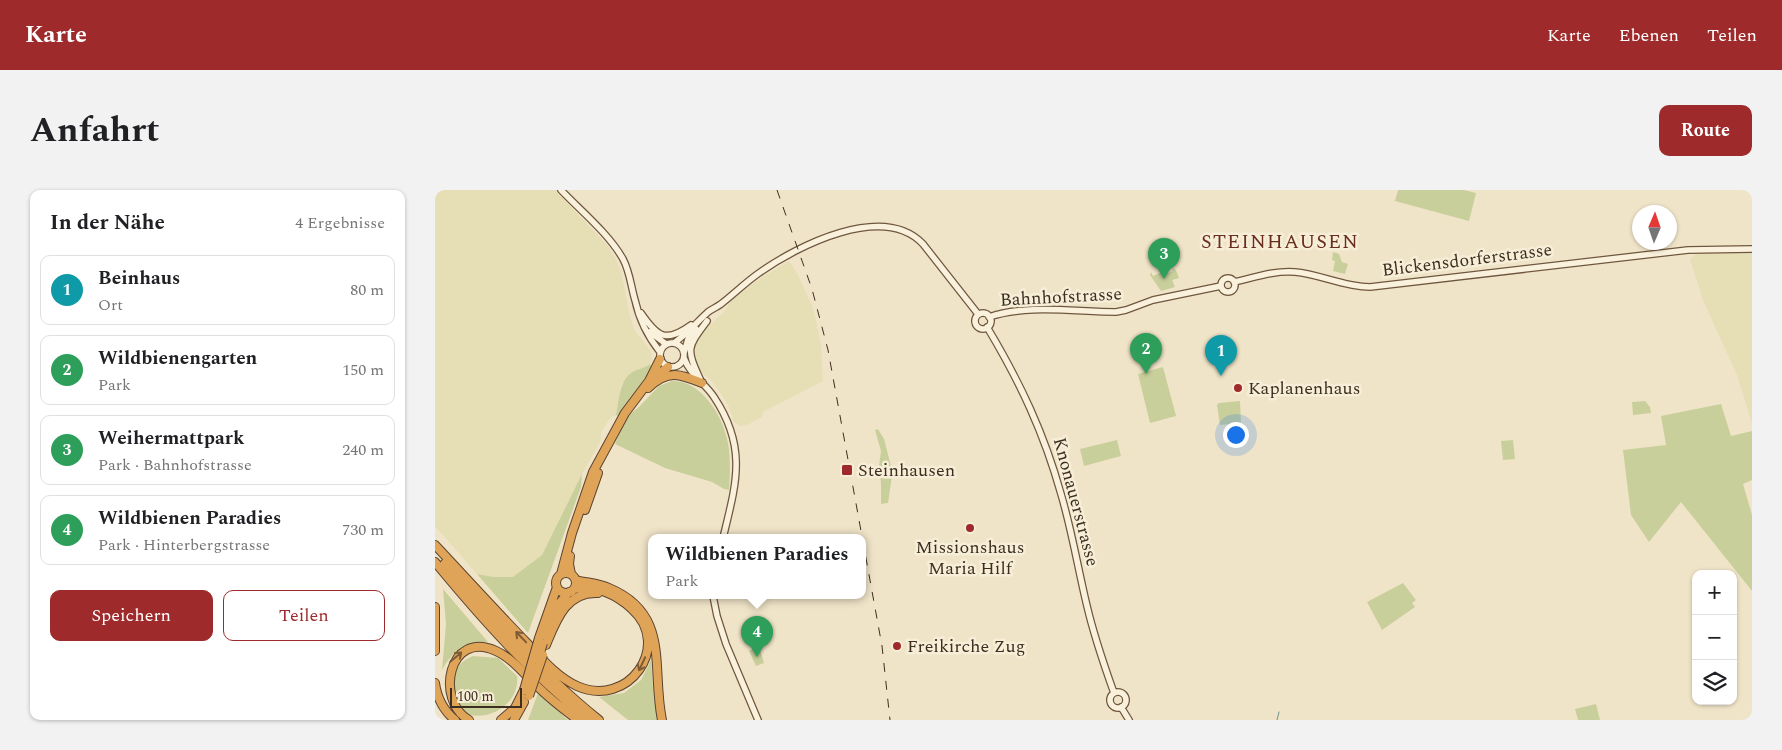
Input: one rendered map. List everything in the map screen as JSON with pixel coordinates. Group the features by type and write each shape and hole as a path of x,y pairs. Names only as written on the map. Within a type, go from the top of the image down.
{"highway":[{"path":"636,400 649,381 660,356"},
{"path":"649,381 672,367"},
{"path":"543,642 557,587 557,580 561,574 587,488 625,413 652,384 667,376 679,375 702,383"},
{"path":"520,720 543,642 556,607 571,591 573,577 569,564 571,552 609,443"},
{"path":"435,545 537,654 567,680 587,690 609,691 625,684 637,674 645,657 647,641 641,621 634,610 615,597 594,588 585,587 563,593 557,587"},
{"path":"435,550 465,588 514,642 557,684 599,720"},
{"path":"435,562 513,651 589,720"},
{"path":"561,574 600,585 623,594 645,615 652,631 654,642 658,695 663,720"},
{"path":"543,642 559,615 574,599 594,593 615,597"},
{"path":"435,607 435,651"},
{"path":"469,720 457,714 447,702 443,690 443,678 453,658 467,649 479,647 493,650 506,657 552,700 578,720"},
{"path":"435,683 441,704 455,720"},
{"path":"501,720 515,708 527,693"},
{"path":"514,720 527,693"}],"street":[{"path":"561,190 614,246 626,266 643,324 663,364 693,374"},
{"path":"636,305 649,326 665,336 672,336 718,306 759,272 794,252 836,234 851,230 889,227 907,232 920,240 978,314"},
{"name":"Blickensdorferstrasse","path":"1234,282 1272,273 1293,272 1345,285 1370,287 1705,249 1752,249"},
{"path":"1227,278 1234,282 1234,287 1229,292 1223,290 1221,286 1221,281 1227,278"},
{"name":"Bahnhofstrasse","path":"989,316 1019,310 1116,312 1153,300 1221,286"},
{"path":"702,383 693,367 690,354 693,340 718,306"},
{"path":"984,313 989,316 990,322 987,328 976,326 975,320 978,314 984,313"},
{"path":"641,318 653,336 665,344 674,343 707,314"},
{"path":"672,367 681,364 688,339 707,321"},
{"name":"Knonauerstrasse","path":"987,328 1017,378 1051,461 1062,496 1093,632 1114,694 1111,698 1112,704 1116,707 1121,707"},
{"path":"674,343 681,347 693,374 712,395 733,435 737,456 735,484 724,534"},
{"path":"660,356 665,344"},
{"path":"714,599 726,644 758,720"},
{"name":"Knonauerstrasse","path":"1114,694 1120,693 1125,697 1125,702 1121,707"},
{"name":"Knonauerstrasse","path":"1121,707 1129,720"}],"shaded area":[{"path":"435,190 555,190 608,246 621,271 630,317 635,331 651,351 652,360 650,364 644,369 631,373 621,385 616,415 611,417 601,432 601,440 542,555 514,577 493,577 477,574 435,526"},
{"path":"1722,252 1752,253 1752,423 1737,375 1703,300 1690,259 1696,254"},
{"path":"789,261 797,273 813,308 821,344 823,381 763,412 762,417 749,424 740,426 734,422 728,405 713,382 700,371 694,354 695,345 701,333 723,313 732,300 761,278"}],"green space":[{"path":"1398,190 1464,190 1476,193 1469,221 1395,201"},
{"path":"1333,252 1339,254 1342,262 1348,264 1345,274 1333,271 1335,261 1332,260"},
{"path":"1165,268 1168,273 1173,271 1172,268 1176,270 1179,278 1172,280 1175,287 1161,291 1150,275 1151,272 1153,276 1162,272 1161,269"},
{"path":"650,364 652,368 618,416 616,415 624,381 631,373"},
{"path":"1163,367 1176,416 1150,423 1138,374"},
{"path":"672,381 692,386 715,409 724,429 728,445 729,490 712,482 665,468 615,444 630,414 659,386"},
{"path":"1240,401 1241,423 1220,425 1217,405 1219,403"},
{"path":"1645,401 1650,407 1651,413 1633,415 1632,402"},
{"path":"1721,404 1731,436 1752,431 1752,480 1743,484 1752,515 1752,591 1681,502 1649,542 1631,515 1623,450 1666,445 1661,416"},
{"path":"878,429 884,439 893,474 888,503 881,504 879,466 881,451 875,430"},
{"path":"1117,440 1121,456 1084,466 1080,449"},
{"path":"1513,440 1515,459 1503,460 1501,441"},
{"path":"582,474 581,487 528,633 477,574 493,577 513,577 542,555"},
{"path":"1403,583 1416,600 1412,603 1415,607 1382,630 1367,602"},
{"path":"443,589 488,642 473,644 456,652 442,670 446,624"},
{"path":"755,648 760,650 764,663 756,666 749,651"},
{"path":"473,656 498,658 517,676 517,685 510,700 497,711 479,716 470,715 458,707 451,679 457,668"},
{"path":"651,660 654,701 658,720 628,720 599,697 624,693 641,680"},
{"path":"538,693 568,720 528,720"},
{"path":"1596,704 1600,720 1578,720 1575,709"}],"waterway":[{"path":"1277,720 1279,712"}],"railway":[{"path":"777,190 812,289 828,350 862,534"},
{"path":"866,558 882,646 890,720"}],"place":[{"name":"Weihermattpark","path":"1164,279"},
{"name":"Wildbienengarten","path":"1146,374"},
{"name":"Beinhaus","path":"1221,376"},
{"name":"Kaplanenhaus","path":"1238,388"},
{"name":"Steinhausen","path":"847,470"},
{"name":"Missionshaus Maria Hilf","path":"970,528"},
{"name":"Freikirche Zug","path":"897,646"},
{"name":"Wildbienen Paradies","path":"757,657"}],"district":[{"name":"STEINHAUSEN","path":"1280,242"}]}
